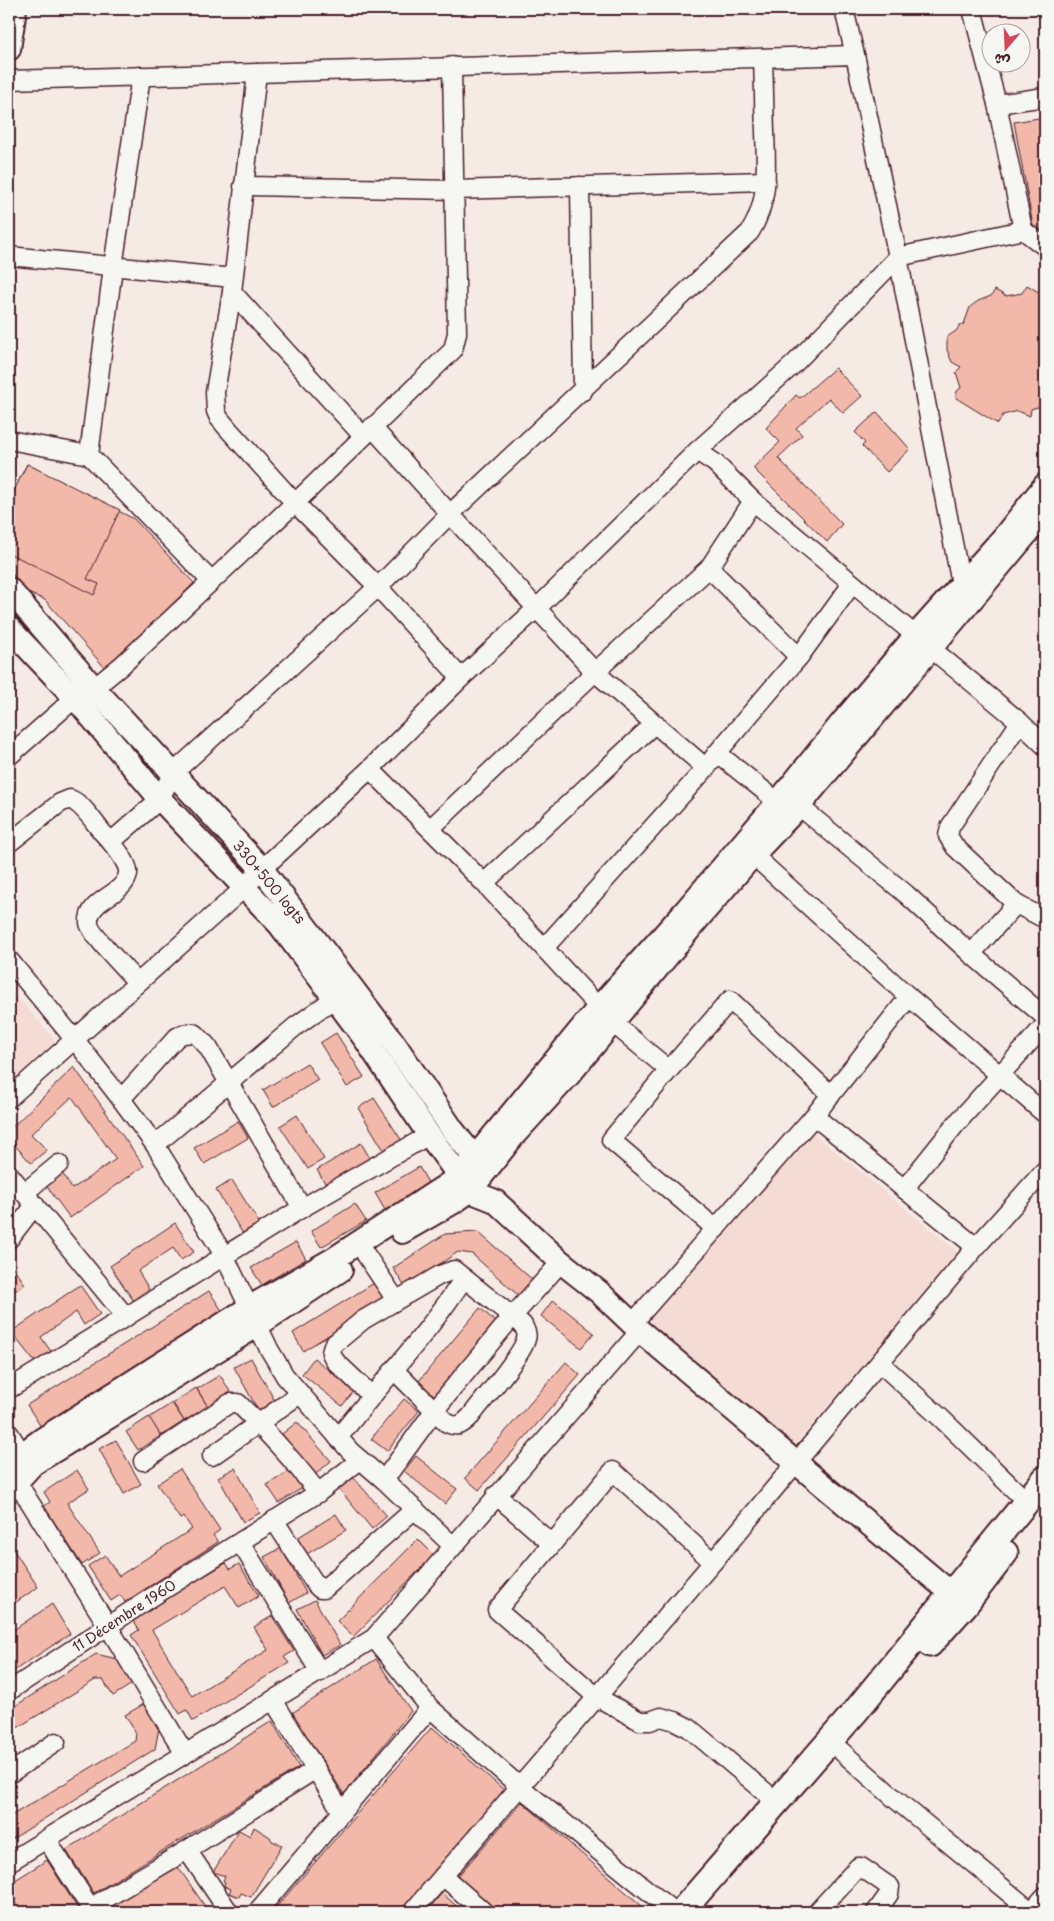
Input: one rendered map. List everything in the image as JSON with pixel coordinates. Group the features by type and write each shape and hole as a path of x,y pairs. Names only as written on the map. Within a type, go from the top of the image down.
{"main road":[{"path":"699,1912 713,1893 840,1750 957,1599 1036,1503 1045,1479"},
{"path":"681,1912 776,1801 957,1599"}],"street":[{"path":"9,49 15,9"},
{"path":"844,9 898,257 961,584"},
{"path":"972,9 997,104 1023,230 1045,247"},
{"path":"9,80 855,55"},
{"path":"111,842 160,799 172,774 378,587 450,514 750,232 762,208 766,181 763,58"},
{"path":"9,756 84,693 121,666 295,503 453,350 456,342 452,66"},
{"path":"257,73 233,285 215,392 216,411 229,430 295,503 378,587 460,678"},
{"path":"89,455 113,267 141,76"},
{"path":"997,104 1045,97"},
{"path":"243,186 454,190 766,181"},
{"path":"580,186 583,391"},
{"path":"9,1098 244,888 370,769 460,678 536,609 697,451 792,365 898,257 1023,230"},
{"path":"9,256 113,267 233,285 368,431 450,514 595,672 706,768"},
{"path":"9,440 89,455 211,580"},
{"path":"697,451 715,462 753,501 1020,722 1045,746"},
{"path":"923,642 961,584 1045,486"},
{"path":"431,828 595,672 709,568 753,501"},
{"path":"18,1471 41,1440 254,1316 366,1254 464,1184 480,1165 515,1134 686,910 788,804 923,642 1045,512"},
{"path":"709,568 799,657"},
{"path":"544,948 706,768 799,657 852,584"},
{"name":"330+500 logts","path":"9,588 84,693 172,774 262,869 394,1043 480,1165 491,1185 495,1201"},
{"path":"9,628 84,693 160,799 279,924 335,998 464,1184 495,1201 561,1262 599,1292 636,1327 957,1599"},
{"path":"1020,722 950,827 948,836 955,847 1016,904 1045,919"},
{"path":"484,883 654,724"},
{"path":"717,753 788,804 906,894 971,954 1045,1017"},
{"path":"370,769 484,883 606,1015 669,1070"},
{"path":"9,843 60,803 70,799 78,804 111,842 127,867 128,874 124,883 93,909 88,923 90,928 137,982"},
{"path":"606,1015 753,855 788,804"},
{"path":"753,855 909,997 1045,1114"},
{"path":"971,954 1016,904"},
{"path":"9,960 121,1098 155,1145 224,1255 269,1349 285,1376 338,1438 453,1546"},
{"path":"9,1862 374,1638 496,1495 716,1229 814,1116 909,997"},
{"path":"155,1145 315,1011 335,998"},
{"path":"716,1229 611,1140 669,1070 730,1000 830,1095"},
{"path":"904,1189 956,1124 1045,1025"},
{"path":"121,1098 178,1037 188,1033 197,1035 208,1047 230,1083 302,1208"},
{"path":"814,1116 976,1247"},
{"path":"9,1389 224,1255 429,1135"},
{"path":"9,1239 30,1199 59,1164"},
{"path":"412,1912 713,1562 976,1247 1045,1170"},
{"path":"9,1174 126,1317"},
{"path":"254,1316 335,1258 464,1184"},
{"path":"366,1254 396,1300"},
{"path":"384,1480 434,1411 512,1317 561,1262"},
{"path":"372,1395 335,1361 331,1352 333,1345 342,1336 396,1300 440,1275 454,1270 523,1325 527,1334 526,1342 471,1416 463,1425 456,1427 446,1423 394,1370"},
{"path":"338,1438 394,1370 464,1278"},
{"path":"880,1363 1036,1503"},
{"path":"212,1456 300,1394"},
{"path":"143,1461 230,1403 238,1403 281,1448 318,1493"},
{"path":"9,1433 18,1471 185,1754"},
{"name":"11 Décembre 1960","path":"9,1691 318,1493 360,1460"},
{"path":"713,1562 613,1471 497,1610 597,1698 640,1721 650,1721 661,1717 682,1724 776,1801"},
{"path":"496,1495 552,1544"},
{"path":"274,1520 316,1585 320,1589 324,1589 414,1509"},
{"path":"240,1542 320,1672"},
{"path":"374,1638 430,1708 519,1786 674,1912"},
{"path":"273,1700 342,1812"},
{"path":"257,1912 430,1708"},
{"path":"9,1774 56,1742"},
{"path":"840,1750 894,1798 1032,1912 1045,1896"},
{"path":"47,1840 91,1910 316,1769"},
{"path":"187,1850 229,1912"},
{"path":"817,1912 858,1867 862,1867 890,1887 889,1894 876,1912"},
{"path":"443,1876 484,1912"}],"shaded area":[{"path":"9,988 56,1041 9,1083"},
{"path":"811,1132 959,1253 792,1448 647,1323"}],"building":[{"path":"1045,117 1045,228 1034,231 1014,122"},
{"path":"1027,285 1045,296 1045,405 1031,409 1030,416 1018,411 1003,415 998,424 956,398 957,391 961,388 956,372 961,367 952,362 947,350 947,337 956,331 960,325 964,324 970,307 978,301 991,296 995,290 1006,296 1022,293"},
{"path":"835,368 862,396 843,413 829,398 796,428 802,435 778,458 842,524 827,542 753,468 780,442 766,428 796,395 800,398"},
{"path":"877,412 910,449 887,472 862,446 865,443 855,432"},
{"path":"27,464 134,519 194,583 106,669 45,600 28,593 9,570 9,501"},
{"path":"27,464 120,510 87,579 99,584 94,595 9,553 9,501"},
{"path":"336,1033 364,1077 347,1087 320,1043"},
{"path":"307,1063 318,1080 273,1107 263,1090"},
{"path":"74,1067 144,1166 70,1218 45,1184 61,1171 72,1189 116,1159 72,1097 31,1134 47,1150 31,1163 9,1139 9,1130"},
{"path":"374,1098 402,1141 385,1152 358,1108"},
{"path":"297,1115 324,1159 308,1169 280,1126"},
{"path":"238,1121 248,1138 204,1164 194,1148"},
{"path":"361,1143 371,1160 327,1186 317,1170"},
{"path":"419,1167 429,1184 385,1210 375,1193"},
{"path":"232,1180 260,1224 243,1234 216,1190"},
{"path":"355,1204 366,1221 321,1247 311,1231"},
{"path":"175,1223 194,1252 181,1260 173,1248 138,1271 149,1289 133,1300 110,1266"},
{"path":"478,1232 534,1281 520,1297 472,1254 458,1252 405,1287 393,1268 445,1234"},
{"path":"296,1242 306,1259 262,1285 251,1268"},
{"path":"13,1267 25,1284 9,1295 9,1270"},
{"path":"374,1283 385,1300 303,1351 293,1333"},
{"path":"80,1285 100,1314 84,1325 76,1312 41,1337 52,1353 37,1365 11,1332"},
{"path":"209,1291 223,1312 41,1427 27,1405"},
{"path":"553,1300 594,1333 581,1348 541,1316"},
{"path":"480,1308 496,1322 435,1396 418,1382"},
{"path":"251,1358 276,1403 259,1412 234,1367"},
{"path":"314,1358 354,1391 342,1406 302,1374"},
{"path":"566,1362 580,1375 479,1490 465,1478"},
{"path":"220,1375 231,1393 208,1407 197,1389"},
{"path":"196,1388 208,1407 184,1421 173,1403"},
{"path":"404,1399 419,1411 387,1451 371,1439"},
{"path":"172,1403 184,1421 161,1436 149,1418"},
{"path":"149,1417 161,1436 138,1450 126,1432"},
{"path":"297,1422 331,1461 316,1474 282,1434"},
{"path":"116,1440 141,1484 124,1494 99,1449"},
{"path":"416,1456 457,1489 445,1504 404,1471"},
{"path":"235,1468 260,1513 243,1522 218,1477"},
{"path":"180,1469 220,1530 213,1535 218,1542 125,1602 120,1595 111,1601 88,1566 105,1555 119,1576 192,1529 184,1517 180,1519 157,1484"},
{"path":"77,1470 89,1489 67,1503 100,1553 82,1565 44,1506 50,1502 44,1492"},
{"path":"291,1470 302,1488 279,1503 267,1485"},
{"path":"353,1477 387,1516 372,1529 339,1489"},
{"path":"336,1514 346,1530 302,1557 292,1541"},
{"path":"418,1539 434,1555 353,1637 337,1621"},
{"path":"11,1546 38,1587 9,1607 9,1548"},
{"path":"281,1548 306,1593 289,1603 264,1557"},
{"path":"226,1563 230,1569 239,1564 259,1596 239,1608 225,1586 152,1630 192,1696 268,1650 254,1627 272,1616 294,1651 284,1657 289,1663 193,1721 187,1710 180,1714 131,1635 139,1630 132,1619"},
{"path":"315,1600 340,1645 322,1655 297,1609"},
{"path":"52,1604 70,1634 9,1674 9,1633"},
{"path":"96,1654 117,1659 132,1684 113,1696 103,1680 95,1680 9,1733 9,1710"},
{"path":"376,1659 411,1711 344,1794 292,1713"},
{"path":"144,1704 159,1728 155,1749 9,1841 9,1817 135,1741 136,1733 125,1715"},
{"path":"272,1721 299,1767 94,1893 66,1850"},
{"path":"432,1727 504,1790 400,1912 272,1912"},
{"path":"522,1802 649,1912 499,1912 457,1877"},
{"path":"254,1827 270,1837 272,1841 282,1845 251,1897 241,1893 239,1897 229,1893 231,1889 224,1886 225,1876 213,1872 239,1830 250,1836"},
{"path":"47,1860 80,1912 9,1912 9,1884"},
{"path":"178,1867 209,1912 105,1912 104,1910"},
{"path":"442,1893 463,1912 426,1912"}]}
